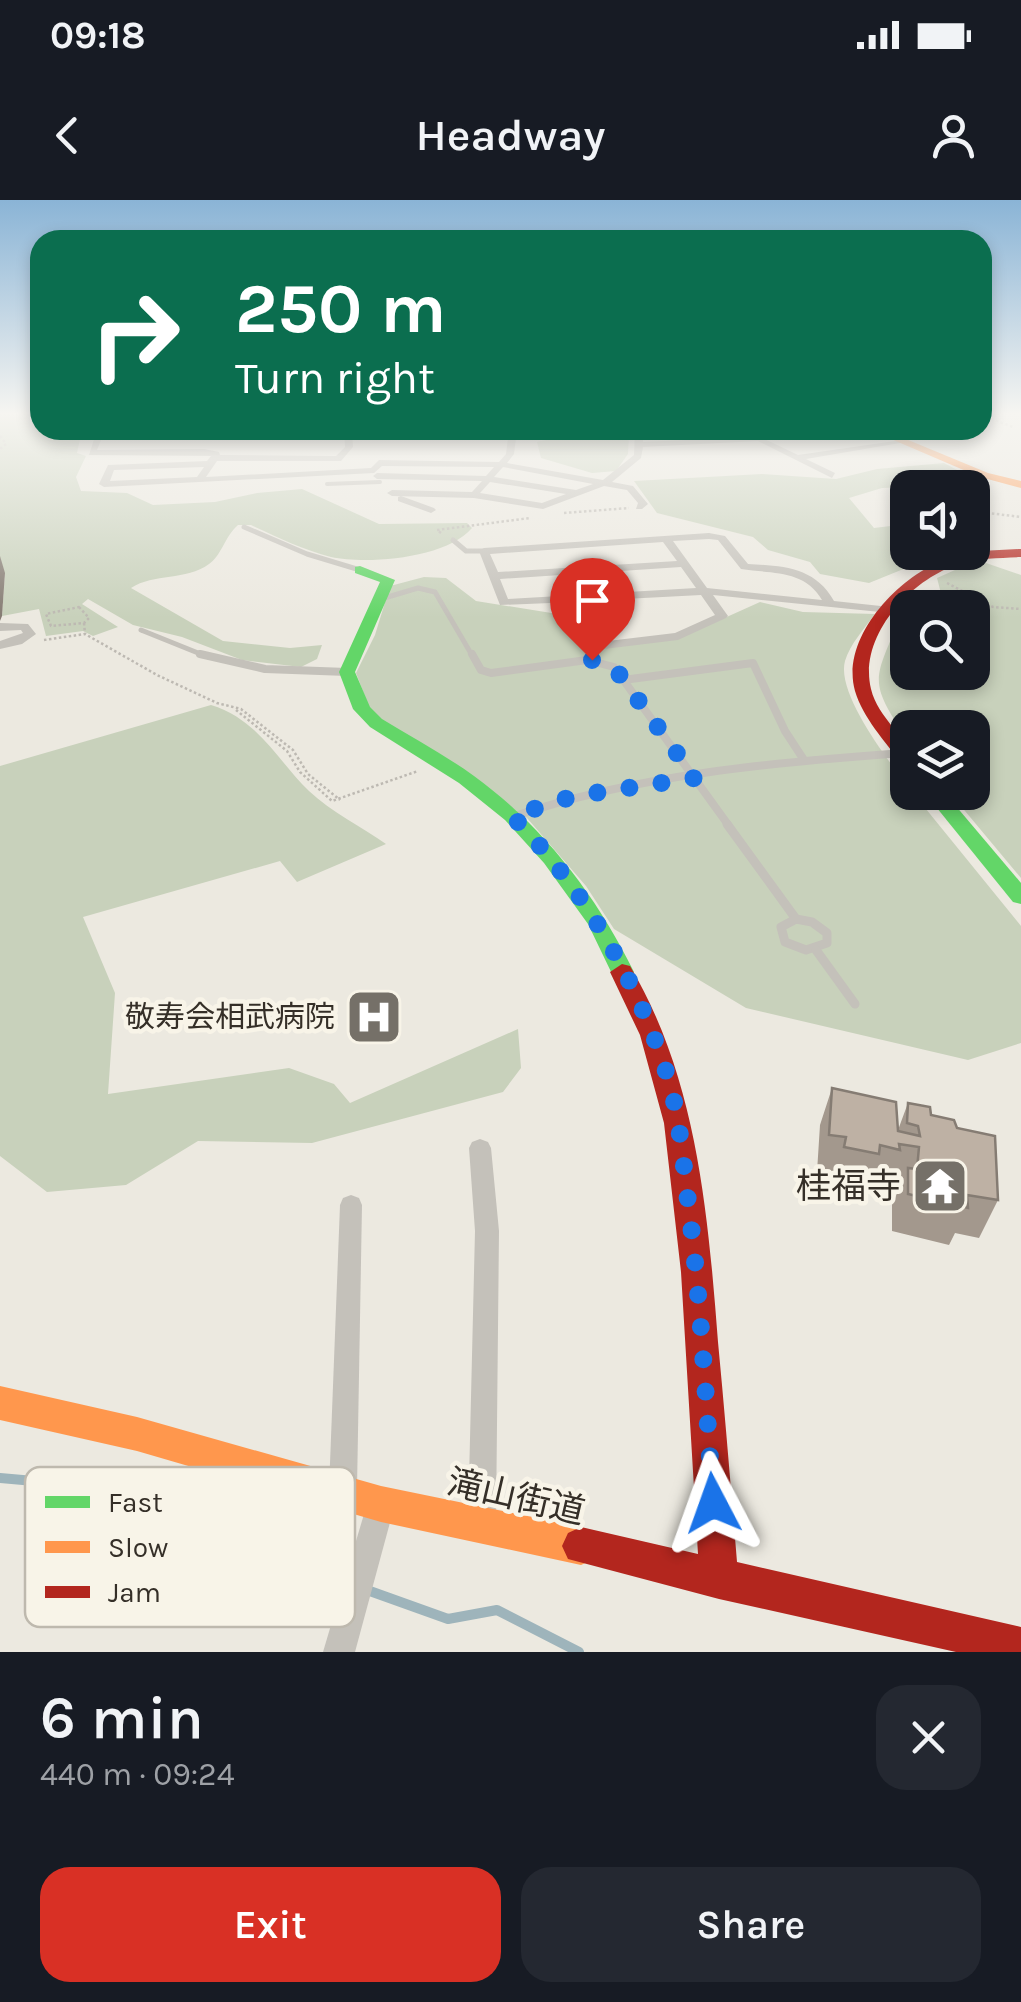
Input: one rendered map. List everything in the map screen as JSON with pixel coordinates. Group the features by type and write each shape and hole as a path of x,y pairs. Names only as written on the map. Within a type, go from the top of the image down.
{"main road":[{"path":"907,590 917,579 955,562 1021,552"},
{"path":"360,570 388,580 347,672 362,709 376,723 440,762 512,816 551,859 598,922 653,1035 669,1084 697,1272 719,1580"},
{"path":"890,610 871,638 860,673 869,702 890,734"},
{"path":"948,810 1021,897"},
{"name":"滝山街道","path":"0,1404 137,1434 248,1467"},
{"name":"滝山街道","path":"355,1498 482,1523 1021,1647"}],"street":[{"path":"105,483 134,483"},
{"path":"383,483 392,493 431,510"},
{"path":"474,495 485,483"},
{"path":"510,483 576,494"},
{"path":"392,493 474,495 543,506 605,483"},
{"path":"610,483 634,490 644,504 639,507"},
{"path":"830,604 821,584 797,572 745,567 721,538 484,551 504,604 704,591 830,604 890,610"},
{"path":"579,598 604,645 678,636 722,616 666,539"},
{"path":"494,576 684,564"},
{"path":"0,627 24,626 30,634 0,645"},
{"path":"480,1148 487,1230 482,1523"},
{"path":"344,1467 351,1204"},
{"path":"355,1590 381,1504"},
{"path":"339,1652 345,1627"}],"lane":[{"path":"326,484 334,483"},
{"path":"244,527 307,554 360,570"},
{"path":"452,540 466,551 484,551"},
{"path":"381,599 418,588 435,592 481,670 494,673 592,660 612,665 796,920"},
{"path":"141,630 244,668 347,672"},
{"path":"623,680 752,662 804,760"},
{"path":"512,816 574,796 804,760 890,757"},
{"path":"796,920 812,922 827,933 827,943 816,950 796,949 781,937 782,927 796,920"},
{"path":"816,950 855,1004"}],"path":[{"path":"552,514 639,507"},
{"path":"990,514 1021,517"},
{"path":"462,524 526,521 535,516"},
{"path":"917,579 958,586 993,607 1021,609"},
{"path":"79,607 89,618 84,623 50,626 46,614 79,607"},
{"path":"84,623 85,634"},
{"path":"34,642 85,634 120,656 236,710 287,750 316,789 332,801 440,762"}],"green space":[{"path":"0,483 78,483 81,491 127,493 153,505 215,502 302,489 379,524 467,523 472,528 445,546 426,552 365,560 331,557 251,525 238,525 209,564 190,573 150,580 131,588 223,641 290,648 322,645 317,659 301,667 242,660 182,637 133,625 88,599 82,604 118,627 93,636 83,631 46,636 39,609 2,616 5,574 0,573"},
{"path":"635,483 890,483 890,488 849,498 874,528 890,526 890,570 901,570 869,583 820,574 810,562 768,550 753,537 657,513"},
{"path":"990,564 1021,575 1021,878 964,810 990,810 990,710 890,712 880,690 881,666 890,643 890,690 990,690 990,590 940,590 937,578 955,570 990,570"},
{"path":"424,577 446,578 476,601 570,616 578,630 597,636 601,646 680,638 760,602 803,612 875,614 845,661 848,690 890,763 890,810 927,810 1021,926 1021,1043 968,1060 746,1008 614,929 586,886 527,818 383,722 369,707 356,673 375,635 390,586"},
{"path":"211,705 242,720 318,799 386,844 297,882 280,861 83,917 115,993 108,1094 289,1068 334,1084 350,1103 518,1029 521,1068 503,1092 312,1143 198,1141 126,1185 47,1192 0,1156 0,766"}],"building":[{"path":"832,1088 896,1102 898,1131 920,1136 918,1126 907,1123 908,1103 930,1107 931,1115 954,1120 957,1128 995,1136 998,1200 967,1195 968,1208 908,1194 908,1168 917,1169 919,1147 899,1144 900,1150 880,1145 879,1154 844,1147 846,1137 829,1135"}],"waterway":[{"path":"0,1478 25,1480"},
{"path":"367,1590 448,1619 497,1610 579,1652"}],"traffic: fast":[{"path":"360,570 388,580 347,672 362,709 376,723 466,779 512,816 551,859 598,922 622,972"},
{"path":"948,810 1021,897"}],"traffic: slow":[{"path":"1013,483 1021,485"},
{"path":"0,1403 137,1434 252,1467"},
{"path":"355,1497 581,1546"}],"traffic: jam":[{"path":"890,736 865,697 861,669 864,650 884,614 912,584 944,565 963,559 1021,553"},
{"path":"622,972 653,1035 678,1123 697,1272 719,1580"},
{"path":"581,1546 1021,1647"}],"place":[{"name":"敬寿会相武病院","path":"374,1017"},
{"name":"桂福寺","path":"940,1186"}],"route":[{"path":"592,660 614,667 695,778 574,796 512,816 551,859 598,922 653,1035 669,1084 678,1123 697,1272 713,1503"}]}
